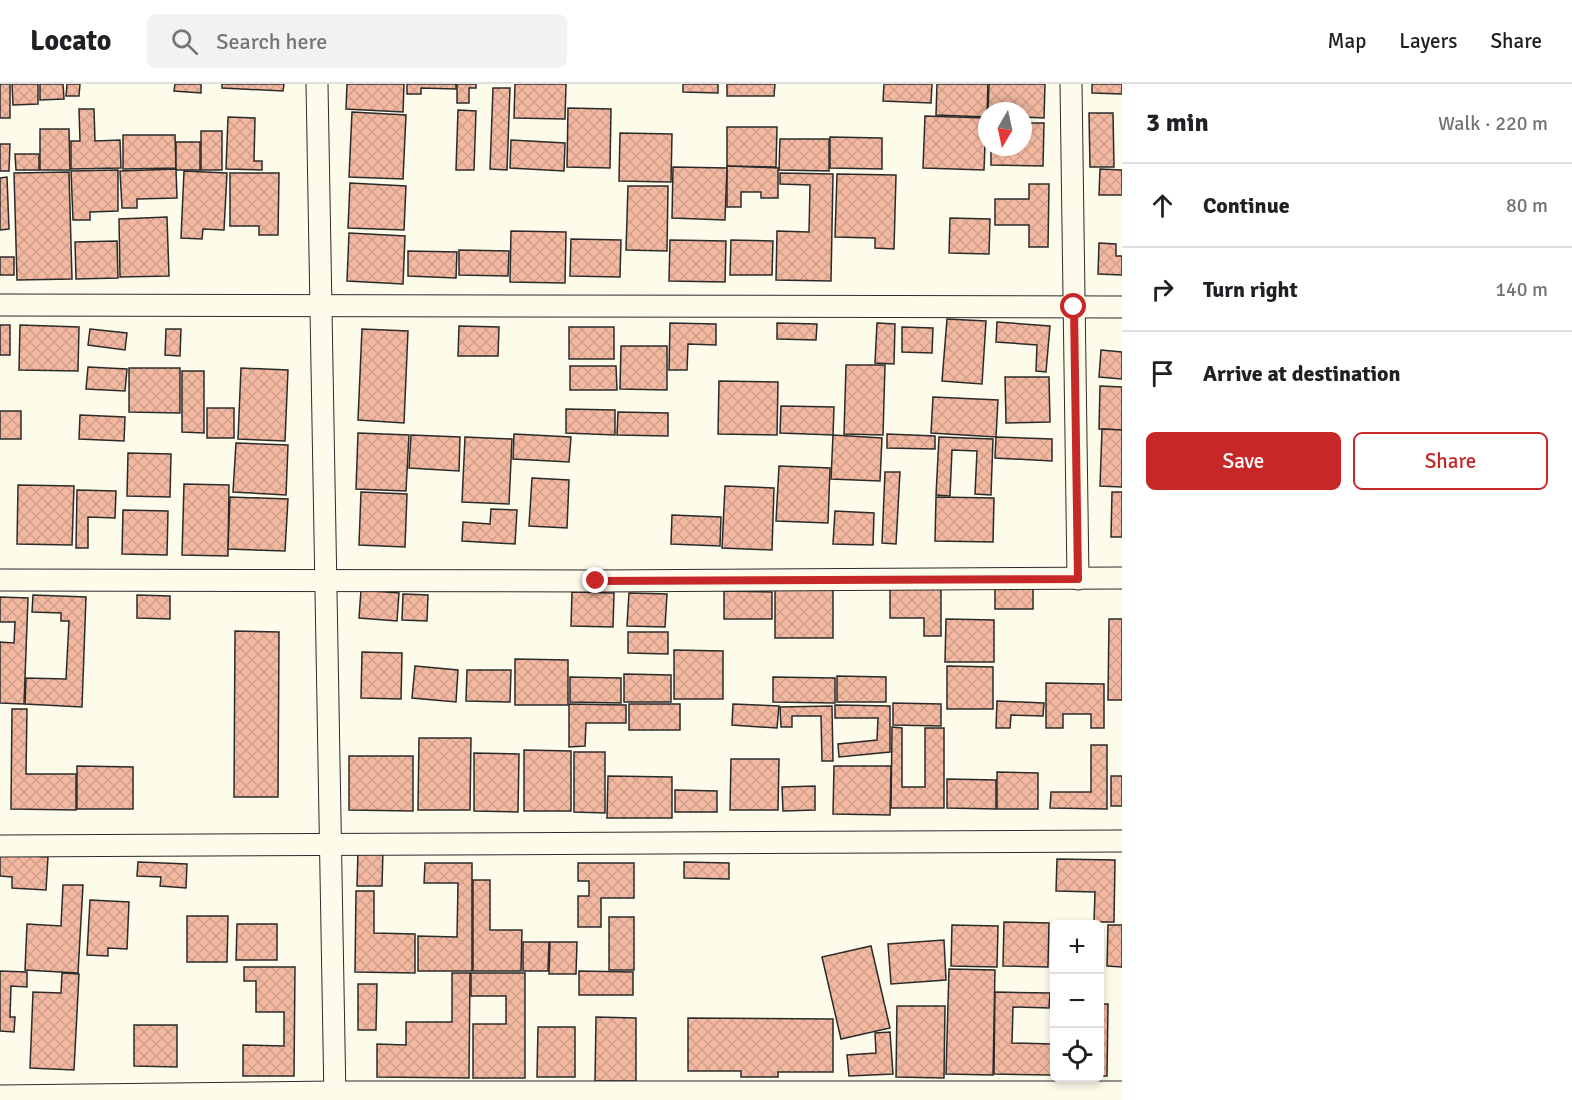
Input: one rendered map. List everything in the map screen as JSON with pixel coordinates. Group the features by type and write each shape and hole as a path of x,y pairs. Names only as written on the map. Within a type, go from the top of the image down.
{"street":[{"path":"317,84 335,1096"},
{"path":"1071,84 1078,579"},
{"path":"0,305 1122,307"},
{"path":"0,580 1122,578"},
{"path":"0,846 1122,841"},
{"path":"0,1096 1122,1092"}],"building":[{"path":"0,84 10,84 10,118 0,118"},
{"path":"12,84 38,84 38,104 13,105"},
{"path":"40,84 63,84 64,99 40,100"},
{"path":"67,84 80,84 79,96 66,96"},
{"path":"175,84 201,84 201,93 174,91"},
{"path":"222,84 284,84 283,91 222,88"},
{"path":"347,84 404,84 403,112 346,109"},
{"path":"407,84 456,84 456,89 421,88 421,94 407,94"},
{"path":"457,84 476,84 476,88 469,88 469,103 457,103"},
{"path":"515,84 566,84 565,119 514,118"},
{"path":"683,84 718,84 718,93 683,92"},
{"path":"727,84 775,84 774,96 727,96"},
{"path":"884,84 932,84 931,103 883,101"},
{"path":"937,84 988,84 987,102 978,102 978,117 936,115"},
{"path":"989,84 1045,84 1044,118 1032,117 1032,102 988,102"},
{"path":"1092,84 1122,84 1122,94 1092,93"},
{"path":"493,88 510,88 507,170 490,169"},
{"path":"568,108 611,109 610,168 567,167"},
{"path":"79,109 94,109 95,141 120,140 121,168 71,169 71,141 80,141"},
{"path":"458,110 476,111 474,170 456,170"},
{"path":"352,112 406,115 403,179 349,177"},
{"path":"1089,113 1113,113 1114,167 1090,167"},
{"path":"925,116 978,118 978,156 985,156 984,170 923,168"},
{"path":"228,117 255,118 254,161 262,161 262,170 226,169"},
{"path":"1032,123 1044,123 1043,166 991,165 991,156 1032,156"},
{"path":"727,127 777,127 776,167 727,166"},
{"path":"40,129 69,129 70,170 40,170"},
{"path":"201,131 222,131 222,170 201,170"},
{"path":"620,133 672,134 671,182 619,181"},
{"path":"123,135 175,135 176,168 123,169"},
{"path":"830,137 882,138 882,169 830,168"},
{"path":"780,139 829,139 829,171 779,170"},
{"path":"511,140 565,143 564,171 510,168"},
{"path":"176,142 200,142 200,170 176,170"},
{"path":"0,144 10,144 9,171 0,171"},
{"path":"15,154 39,154 39,170 16,170"},
{"path":"727,166 778,168 778,198 761,198 761,192 741,192 741,207 727,207"},
{"path":"673,167 727,168 725,220 672,218"},
{"path":"176,169 177,198 137,199 137,208 122,208 120,171"},
{"path":"1100,169 1122,170 1122,195 1099,195"},
{"path":"118,170 118,211 90,212 90,220 73,220 71,171"},
{"path":"184,171 227,173 224,230 203,229 202,239 181,238"},
{"path":"69,172 72,279 17,280 14,173"},
{"path":"230,173 279,173 278,235 259,235 259,226 230,226"},
{"path":"780,173 833,174 831,281 776,280 777,231 809,232 810,185 780,184"},
{"path":"837,174 896,175 894,249 875,248 875,238 835,237"},
{"path":"7,177 9,229 0,230 0,178"},
{"path":"350,183 406,186 404,230 348,228"},
{"path":"1029,184 1049,184 1048,247 1029,247 1029,225 995,225 995,199 1029,199"},
{"path":"628,186 668,186 667,251 626,250"},
{"path":"167,217 169,276 120,277 119,219"},
{"path":"950,218 990,219 989,254 949,253"},
{"path":"511,231 566,232 565,283 510,282"},
{"path":"349,233 405,236 403,284 347,281"},
{"path":"571,239 621,240 620,277 570,276"},
{"path":"670,240 726,241 725,282 669,281"},
{"path":"731,240 773,241 772,275 730,275"},
{"path":"117,241 118,278 76,279 75,242"},
{"path":"1099,243 1116,244 1116,256 1122,256 1122,275 1098,274"},
{"path":"459,250 509,251 508,276 459,275"},
{"path":"408,251 457,252 456,278 408,276"},
{"path":"0,257 14,257 14,275 0,275"},
{"path":"947,319 986,321 982,384 942,381"},
{"path":"997,322 1050,326 1046,372 1036,371 1037,345 996,342"},
{"path":"670,323 716,324 716,345 688,344 687,370 669,370"},
{"path":"777,323 817,324 816,340 777,339"},
{"path":"877,323 895,324 894,364 875,363"},
{"path":"0,325 10,325 10,355 0,355"},
{"path":"20,325 79,327 78,371 19,370"},
{"path":"459,326 499,327 498,356 458,356"},
{"path":"569,327 614,327 614,359 569,359"},
{"path":"902,327 933,328 932,353 902,352"},
{"path":"90,329 127,333 125,350 88,345"},
{"path":"166,329 181,329 180,356 165,355"},
{"path":"362,329 408,331 404,423 358,420"},
{"path":"621,346 667,346 667,390 620,389"},
{"path":"1101,350 1122,352 1122,379 1099,377"},
{"path":"846,365 885,365 883,435 844,434"},
{"path":"570,366 616,366 617,390 570,390"},
{"path":"88,367 127,369 125,391 86,389"},
{"path":"129,368 180,368 180,413 129,412"},
{"path":"241,368 288,370 285,441 238,439"},
{"path":"182,371 204,371 204,433 182,432"},
{"path":"1005,377 1049,377 1050,422 1006,423"},
{"path":"719,381 778,382 777,435 718,434"},
{"path":"1100,386 1122,387 1122,430 1099,429"},
{"path":"933,397 998,400 996,437 931,433"},
{"path":"781,406 834,407 833,435 780,433"},
{"path":"207,408 234,408 234,438 207,438"},
{"path":"566,409 615,410 615,435 566,433"},
{"path":"0,411 21,411 21,439 0,439"},
{"path":"618,412 668,413 668,436 617,435"},
{"path":"80,415 125,417 124,441 79,439"},
{"path":"1102,429 1122,430 1122,487 1100,486"},
{"path":"358,433 409,435 406,491 356,489"},
{"path":"514,434 571,437 569,462 513,459"},
{"path":"887,434 935,436 935,449 887,448"},
{"path":"411,435 460,437 459,471 409,468"},
{"path":"833,435 882,438 880,481 831,479"},
{"path":"465,437 512,439 509,504 462,502"},
{"path":"939,437 993,439 991,495 975,494 977,451 952,450 950,496 936,495"},
{"path":"996,437 1052,439 1052,461 995,458"},
{"path":"236,443 288,445 286,495 233,492"},
{"path":"128,453 171,454 170,497 127,496"},
{"path":"779,466 830,468 828,523 776,521"},
{"path":"885,472 900,472 896,544 882,543"},
{"path":"532,478 569,480 567,528 529,526"},
{"path":"184,484 229,485 228,556 182,555"},
{"path":"18,485 74,486 72,545 17,544"},
{"path":"725,486 774,488 772,550 722,548"},
{"path":"77,490 116,491 115,518 88,517 88,548 76,548"},
{"path":"361,492 407,494 405,547 359,545"},
{"path":"1112,492 1122,492 1122,537 1111,537"},
{"path":"230,497 288,499 285,551 228,549"},
{"path":"936,497 994,498 993,542 935,541"},
{"path":"491,509 517,510 515,544 462,541 463,522 490,524"},
{"path":"123,510 168,511 167,555 122,554"},
{"path":"835,511 874,513 873,545 833,544"},
{"path":"672,515 721,517 720,546 671,544"},
{"path":"995,588 1033,588 1033,609 995,609"},
{"path":"775,589 833,589 833,638 775,638"},
{"path":"890,589 941,589 941,636 924,636 924,618 890,618"},
{"path":"361,590 399,593 397,621 359,618"},
{"path":"724,591 772,592 772,619 724,619"},
{"path":"572,592 614,593 613,627 571,626"},
{"path":"629,593 667,594 665,627 627,626"},
{"path":"403,594 428,595 427,621 402,620"},
{"path":"33,595 86,597 82,707 25,704 26,678 66,679 69,621 61,621 61,613 32,612"},
{"path":"137,595 170,596 170,619 137,618"},
{"path":"0,597 28,598 24,704 0,703 0,642 14,643 15,622 0,622"},
{"path":"946,619 994,620 994,662 945,662"},
{"path":"1109,619 1122,619 1122,700 1108,700"},
{"path":"235,631 279,632 278,797 234,797"},
{"path":"628,632 668,632 668,654 628,653"},
{"path":"674,650 723,651 723,699 674,699"},
{"path":"362,652 402,653 401,699 361,698"},
{"path":"515,659 568,660 568,705 515,705"},
{"path":"415,666 458,670 456,702 412,698"},
{"path":"947,666 993,667 993,709 947,709"},
{"path":"467,670 511,670 510,702 466,701"},
{"path":"624,674 671,675 671,702 624,702"},
{"path":"837,676 886,677 886,702 837,702"},
{"path":"570,677 621,678 621,703 570,702"},
{"path":"773,677 835,678 835,703 773,702"},
{"path":"1046,683 1104,684 1104,728 1091,728 1091,714 1063,714 1063,728 1046,728"},
{"path":"997,701 1044,703 1043,716 1011,715 1010,728 996,728"},
{"path":"893,703 941,704 941,726 893,725"},
{"path":"569,704 626,705 626,723 586,723 585,746 569,747"},
{"path":"629,704 680,704 680,730 629,730"},
{"path":"733,704 779,706 777,728 732,725"},
{"path":"835,705 890,706 890,752 839,757 838,744 877,740 878,718 835,718"},
{"path":"832,706 833,761 822,761 821,716 792,716 792,727 781,727 780,707"},
{"path":"12,709 27,709 26,774 76,774 76,810 11,809"},
{"path":"892,727 902,728 902,787 925,787 925,728 944,728 944,808 891,808"},
{"path":"419,738 471,738 470,810 418,810"},
{"path":"1091,745 1107,745 1107,809 1050,808 1051,792 1091,792"},
{"path":"524,750 571,751 571,811 524,811"},
{"path":"574,752 605,752 605,813 574,812"},
{"path":"474,753 519,754 518,812 474,811"},
{"path":"349,756 413,756 413,811 349,810"},
{"path":"731,759 779,759 778,810 730,810"},
{"path":"77,766 133,767 133,809 77,809"},
{"path":"834,766 891,766 890,815 833,814"},
{"path":"997,772 1038,773 1038,809 997,809"},
{"path":"608,776 672,777 672,818 607,818"},
{"path":"1111,776 1122,776 1122,806 1111,806"},
{"path":"947,779 996,780 996,809 947,808"},
{"path":"815,786 815,810 783,811 782,787"},
{"path":"675,790 717,791 717,812 675,812"},
{"path":"358,850 383,850 382,886 357,886"},
{"path":"0,854 48,857 46,890 12,888 12,877 0,876"},
{"path":"1057,859 1115,860 1114,922 1094,920 1095,892 1056,891"},
{"path":"138,862 187,864 186,888 160,886 161,877 137,876"},
{"path":"684,862 729,863 729,879 684,878"},
{"path":"425,863 472,863 472,971 418,971 418,936 457,937 458,883 424,883"},
{"path":"578,863 634,863 634,898 601,898 601,927 578,927 578,896 589,896 589,881 578,881"},
{"path":"473,880 490,880 490,930 522,930 521,971 473,971"},
{"path":"63,885 83,885 78,973 25,970 27,924 61,926"},
{"path":"356,891 374,891 374,933 415,934 415,973 355,972"},
{"path":"90,900 129,902 127,949 108,948 108,956 87,955"},
{"path":"187,916 228,916 227,962 187,962"},
{"path":"609,917 634,917 634,970 609,970"},
{"path":"1004,922 1049,923 1048,967 1003,966"},
{"path":"237,924 277,924 277,960 236,960"},
{"path":"952,925 998,926 997,967 951,966"},
{"path":"1108,925 1122,925 1122,967 1107,966"},
{"path":"944,940 946,980 891,984 888,944"},
{"path":"523,942 549,942 548,971 523,971"},
{"path":"550,942 577,942 576,974 549,974"},
{"path":"871,946 890,1028 841,1039 822,957"},
{"path":"244,967 295,967 294,1076 243,1076 243,1045 284,1046 284,1012 256,1012 256,981 244,981"},
{"path":"949,969 995,970 993,1075 946,1074"},
{"path":"0,971 27,972 27,987 11,986 10,1017 15,1017 14,1032 0,1031"},
{"path":"579,971 633,972 633,995 579,995"},
{"path":"62,973 79,974 74,1070 30,1068 33,992 61,993"},
{"path":"452,973 470,973 469,1078 377,1077 377,1044 406,1045 406,1022 452,1022"},
{"path":"471,973 525,973 525,1078 473,1078 473,1024 506,1024 506,996 471,996"},
{"path":"358,984 377,984 376,1030 358,1030"},
{"path":"995,992 1050,993 1049,1008 1013,1007 1012,1043 1050,1044 1050,1075 994,1074"},
{"path":"1104,1004 1108,1004 1107,1076 1104,1076"},
{"path":"897,1006 945,1006 944,1078 896,1077"},
{"path":"596,1017 636,1018 636,1081 595,1081"},
{"path":"688,1018 833,1019 833,1072 778,1072 778,1077 741,1077 741,1071 688,1071"},
{"path":"134,1025 177,1025 177,1067 134,1066"},
{"path":"538,1027 575,1027 575,1077 537,1077"},
{"path":"890,1032 893,1074 849,1076 847,1055 876,1053 875,1033"}],"route":[{"path":"596,581 1078,579 1074,307"}]}
